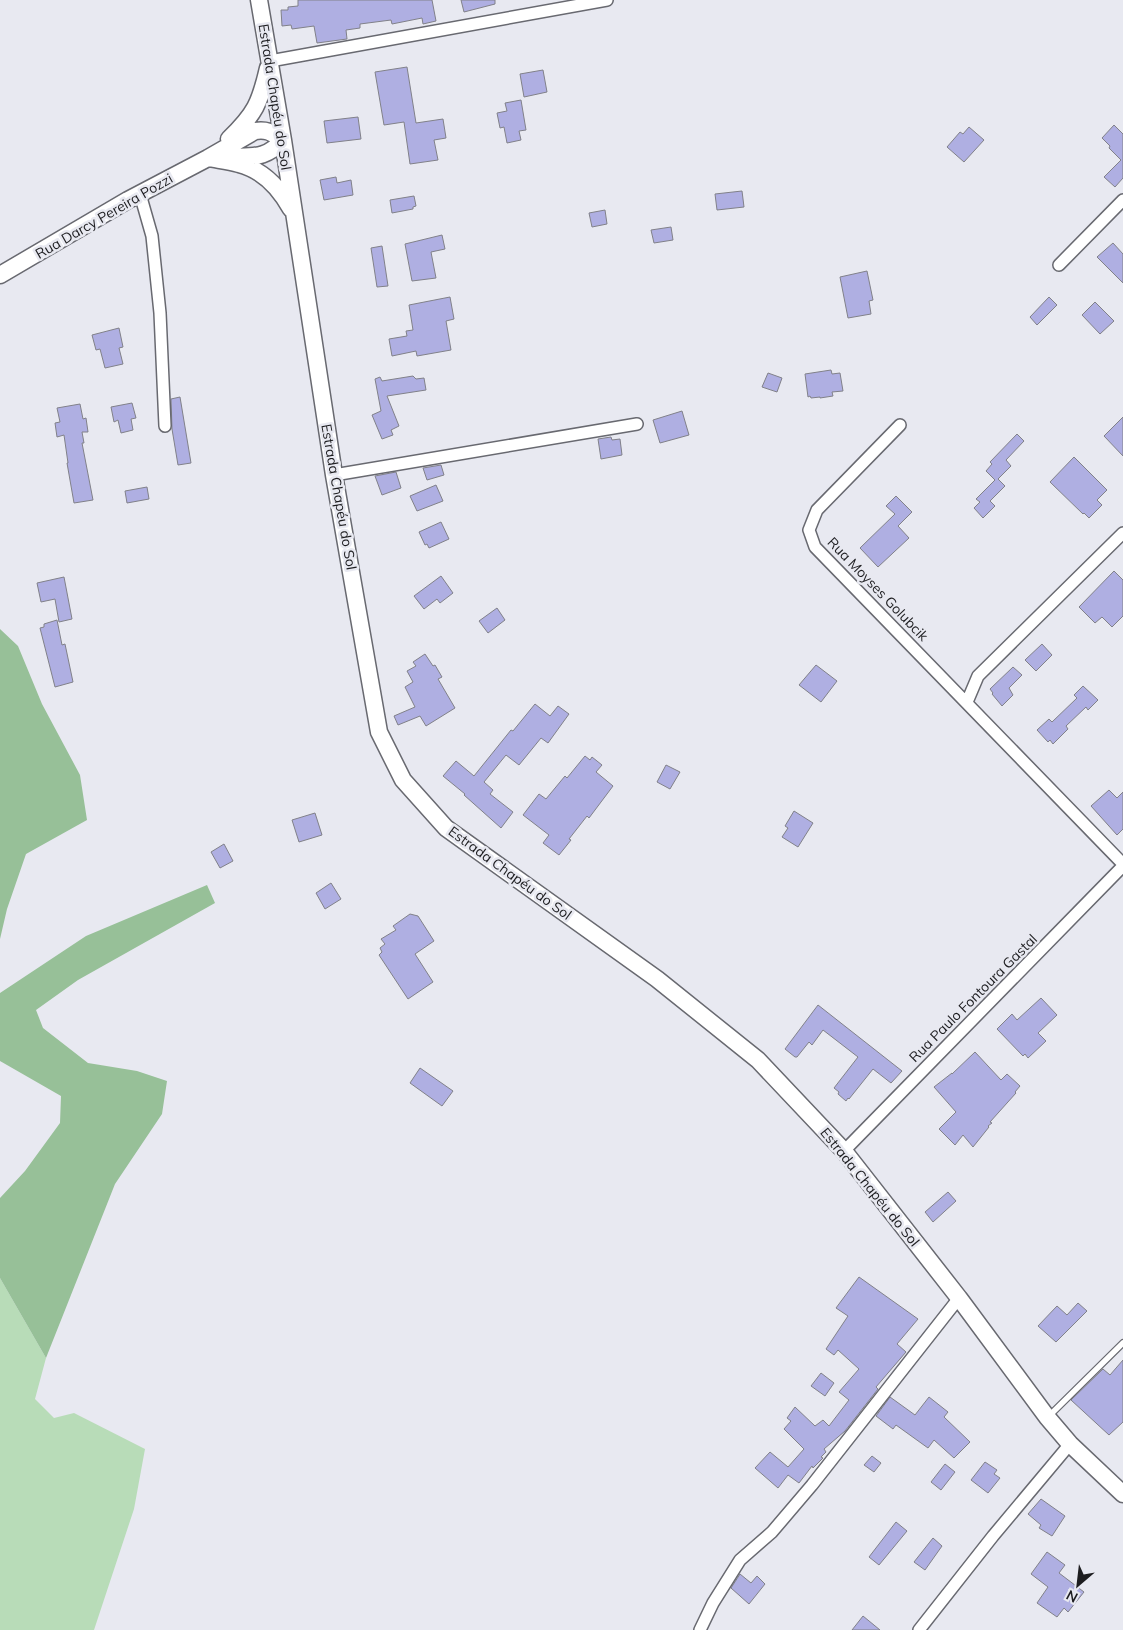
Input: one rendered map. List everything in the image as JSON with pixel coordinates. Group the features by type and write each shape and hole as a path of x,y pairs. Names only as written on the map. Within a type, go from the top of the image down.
{"main road":[{"name":"Estrada Chapéu do Sol","path":"259,0 283,140 334,475 379,732 403,780 446,828 657,979 758,1060 844,1151 959,1298 1047,1417 1070,1444 1123,1494"},
{"path":"208,158 248,121 262,97 270,61"},
{"name":"Rua Darcy Pereira Pozzi","path":"0,275 140,194 255,131 270,131 283,140 268,153 257,156 208,158"},
{"path":"208,158 241,164 264,176 282,193 294,214"}],"street":[{"path":"270,61 607,0"},
{"path":"140,194 152,236 158,294 165,426"},
{"path":"1059,265 1123,200"},
{"path":"334,475 637,424"},
{"name":"Rua Moyses Golubcik","path":"900,425 817,510 810,530 815,547 1123,865"},
{"path":"967,702 978,676 1123,533"},
{"name":"Rua Paulo Fontoura Gastal","path":"844,1151 1123,865"},
{"path":"700,1630 713,1603 740,1560 772,1532 812,1485 959,1298"},
{"path":"919,1630 993,1536 1070,1444"}],"lane":[{"path":"1047,1417 1123,1343"}],"green space":[{"path":"0,629 18,646 42,704 80,775 87,820 26,854 7,909 0,939"},
{"path":"207,885 215,903 78,980 36,1010 43,1028 88,1063 137,1071 167,1081 162,1114 115,1184 46,1358 0,1278 0,1198 25,1171 60,1123 61,1096 0,1061 0,993 86,936"},
{"path":"0,1278 46,1358 35,1399 54,1418 74,1413 145,1449 134,1509 94,1630 0,1630"}],"building":[{"path":"298,0 432,0 436,21 423,24 422,18 392,24 391,20 360,24 360,28 346,30 347,39 317,43 314,26 292,29 291,25 282,26 281,10 288,10 288,7 298,6"},
{"path":"461,0 495,0 495,4 464,12"},
{"path":"407,67 416,123 443,119 446,138 434,140 438,160 410,164 404,122 384,125 375,72"},
{"path":"543,70 547,92 524,97 520,74"},
{"path":"521,100 526,130 519,131 521,140 507,143 504,127 500,128 497,113 507,111 505,103"},
{"path":"358,117 361,139 327,143 324,121"},
{"path":"1114,125 1123,134 1123,178 1115,187 1104,177 1121,160 1102,138"},
{"path":"969,127 984,140 964,162 947,147 960,132 963,134"},
{"path":"336,177 337,183 351,180 353,195 324,200 320,180"},
{"path":"742,191 744,207 717,210 715,194"},
{"path":"414,196 416,206 413,209 392,213 390,200"},
{"path":"605,210 607,224 592,227 589,213"},
{"path":"671,227 673,240 654,243 651,230"},
{"path":"442,235 445,249 431,252 436,278 412,281 405,244"},
{"path":"1113,243 1123,254 1123,283 1097,257"},
{"path":"382,246 388,286 377,287 371,248"},
{"path":"867,271 873,300 869,301 871,314 848,318 840,277"},
{"path":"450,297 454,319 446,321 451,350 417,356 416,351 392,356 389,339 407,336 406,331 413,330 409,305"},
{"path":"1049,297 1057,305 1037,325 1030,317"},
{"path":"1095,302 1114,321 1100,334 1082,315"},
{"path":"119,328 123,347 119,348 123,364 105,368 100,349 96,350 92,335"},
{"path":"831,370 832,374 840,373 843,391 832,392 833,396 808,397 805,374"},
{"path":"768,373 782,378 777,392 762,387"},
{"path":"413,376 416,379 424,378 426,390 387,396 399,426 391,430 393,435 382,439 372,415 381,411 375,379 380,377 382,381"},
{"path":"180,397 191,463 178,465 172,429 171,399"},
{"path":"132,403 136,418 131,419 133,430 121,433 118,420 114,422 111,407"},
{"path":"80,404 83,419 86,418 88,432 82,432 84,443 82,443 93,500 74,503 64,435 57,437 55,423 60,422 57,408"},
{"path":"682,411 689,435 660,443 653,420"},
{"path":"1123,417 1123,456 1104,436"},
{"path":"1017,434 1024,441 1006,460 1011,466 998,479 1005,486 990,501 995,506 983,518 974,508 980,502 976,499 995,480 986,471 992,464 990,462"},
{"path":"611,437 612,440 620,439 622,455 601,459 598,439"},
{"path":"1074,457 1107,490 1097,500 1102,505 1089,518 1050,482"},
{"path":"441,465 444,475 427,480 423,468"},
{"path":"396,472 401,488 382,495 375,476"},
{"path":"436,485 443,501 417,511 410,496"},
{"path":"147,487 149,499 127,503 125,491"},
{"path":"896,496 912,512 898,526 909,538 878,567 860,548 895,514 886,506"},
{"path":"441,522 449,539 429,548 427,544 425,545 419,532"},
{"path":"1114,571 1123,580 1123,616 1112,627 1102,617 1095,623 1079,607"},
{"path":"441,576 453,593 440,603 437,599 424,609 414,596"},
{"path":"64,577 72,619 59,622 55,599 41,602 37,583"},
{"path":"497,608 505,620 488,633 479,621"},
{"path":"57,620 62,645 65,644 73,682 55,687 40,628 44,627 44,624"},
{"path":"1042,644 1052,655 1036,671 1025,660"},
{"path":"425,654 433,666 435,665 442,677 438,679 455,708 426,726 420,716 398,725 394,716 415,707 405,687 413,682 407,671 416,666 413,662"},
{"path":"816,665 837,681 821,702 799,685"},
{"path":"1013,667 1022,675 1009,688 1013,695 1002,706 990,689"},
{"path":"1083,686 1098,700 1088,710 1086,707 1066,726 1068,729 1053,744 1050,740 1048,742 1037,730 1049,719 1052,722 1077,698 1074,695"},
{"path":"535,704 550,716 558,706 569,714 548,743 541,738 519,765 506,755 484,782 493,790 490,794 513,812 501,828 443,776 456,761 474,776 511,730 513,731"},
{"path":"585,756 590,760 592,757 602,765 596,772 613,786 589,818 587,816 569,839 571,840 559,855 543,843 549,835 523,815 539,794 546,799"},
{"path":"666,765 680,772 670,789 657,782"},
{"path":"1109,790 1117,798 1123,792 1123,829 1117,835 1091,806"},
{"path":"794,811 813,823 798,847 782,837 788,828 785,826"},
{"path":"315,813 322,835 299,842 292,820"},
{"path":"224,844 233,861 220,868 211,852"},
{"path":"331,883 341,899 325,909 316,893"},
{"path":"410,914 418,916 434,941 415,954 433,982 408,999 379,955 382,952 380,948 385,944 381,939 396,930 393,926"},
{"path":"1041,998 1057,1015 1038,1033 1046,1041 1028,1058 1025,1054 1023,1056 997,1029 1012,1014 1017,1020"},
{"path":"818,1005 902,1071 891,1083 873,1069 846,1101 834,1088 858,1057 823,1030 812,1045 809,1042 797,1057 785,1049"},
{"path":"975,1052 1001,1080 1007,1074 1020,1086 990,1122 992,1123 973,1147 963,1135 955,1145 939,1129 956,1112 934,1087 952,1074"},
{"path":"420,1068 453,1091 442,1106 410,1083"},
{"path":"948,1192 956,1201 933,1222 925,1212"},
{"path":"859,1277 918,1319 897,1344 906,1352 876,1387 878,1389 845,1431 824,1449 826,1452 821,1457 823,1458 813,1468 812,1466 799,1483 788,1475 778,1488 755,1468 770,1452 788,1467 804,1449 784,1429 791,1421 787,1418 795,1407 815,1426 823,1420 829,1426 849,1400 839,1392 859,1369 838,1350 834,1355 826,1349 848,1316 836,1308"},
{"path":"1078,1303 1087,1311 1056,1342 1038,1326 1057,1306 1067,1315"},
{"path":"1123,1360 1123,1422 1109,1435 1071,1400 1103,1369 1110,1375"},
{"path":"821,1373 834,1383 825,1396 811,1386"},
{"path":"890,1397 915,1415 929,1397 948,1412 944,1417 970,1442 954,1458 934,1440 928,1448 896,1425 893,1429 876,1416"},
{"path":"872,1456 881,1463 874,1472 864,1465"},
{"path":"985,1462 997,1470 994,1474 1000,1478 988,1493 971,1480"},
{"path":"945,1464 955,1472 941,1490 931,1482"},
{"path":"1041,1499 1065,1516 1052,1536 1039,1528 1041,1525 1028,1514"},
{"path":"896,1522 907,1531 879,1565 869,1557"},
{"path":"933,1538 942,1546 925,1570 914,1562"},
{"path":"1047,1552 1065,1565 1059,1573 1084,1592 1068,1612 1064,1608 1057,1617 1037,1603 1048,1587 1031,1574"},
{"path":"740,1574 751,1583 757,1576 765,1584 749,1604 731,1588"},
{"path":"863,1616 880,1630 852,1630"}]}
